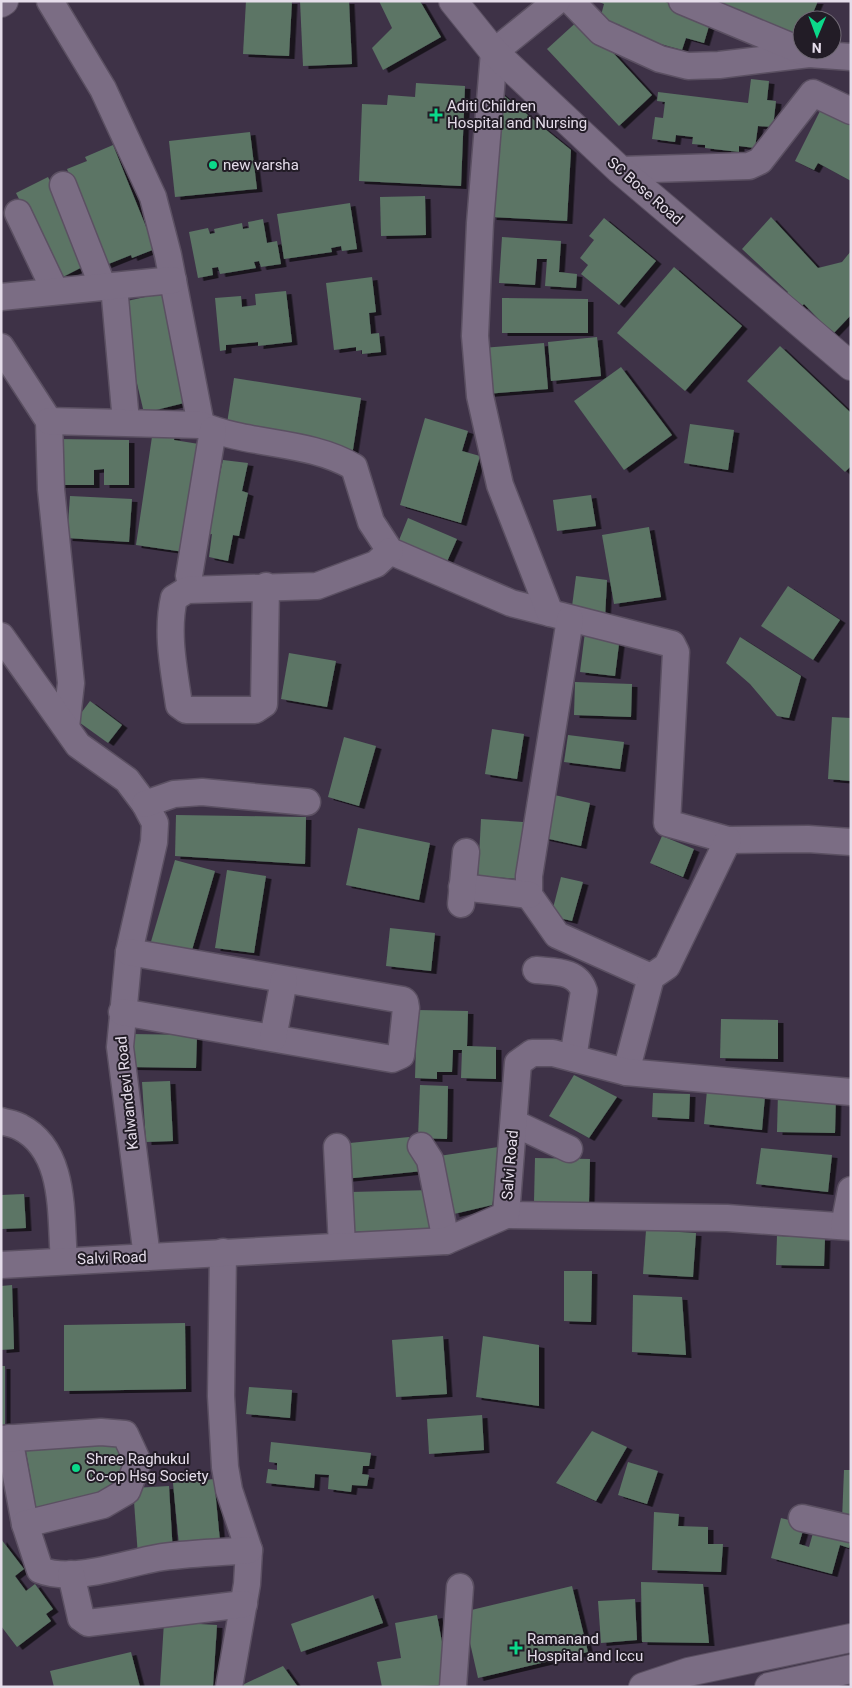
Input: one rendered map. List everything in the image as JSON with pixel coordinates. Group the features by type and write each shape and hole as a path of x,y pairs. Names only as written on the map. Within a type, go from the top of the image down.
{"street":[{"path":"50,1 103,89 138,160 153,197 207,427 189,576"},
{"name":"SC Bose Road","path":"453,1 494,52 620,170 851,366"},
{"path":"557,1 494,52 480,223 474,336 480,396 500,484 560,616 529,876 529,895 557,935 651,978"},
{"path":"570,1 601,32 660,59 688,66 792,58"},
{"path":"682,1 792,41"},
{"path":"620,170 749,166 760,161 813,93 828,60"},
{"path":"813,93 851,111"},
{"path":"63,185 108,286 126,422"},
{"path":"18,213 55,292"},
{"path":"1,297 173,280"},
{"path":"1,347 49,421 51,489 71,683 66,727"},
{"path":"49,421 126,422 207,427 342,460 354,468 372,522 390,552 511,603 672,644 676,652 667,823 728,840 808,839 851,842"},
{"path":"266,586 264,704 255,710 186,710 179,705 172,650 171,612 174,598 187,590 266,586 317,586 376,564 390,552"},
{"name":"Kalwandevi Road","path":"1,636 78,745 127,780 145,804 155,823 154,842 129,952 120,1047 147,1257"},
{"path":"145,804 174,794 202,792 308,802"},
{"path":"626,1072 651,978 667,966 728,840"},
{"path":"466,852 462,896 529,895"},
{"path":"122,1012 392,1060 401,1055 406,1008 406,1002 402,1000 129,952"},
{"path":"536,970 566,973 576,978 583,986 584,991 573,1058"},
{"path":"273,1038 284,980"},
{"name":"Salvi Road","path":"1,1265 64,1260 446,1241 506,1216 518,1063 532,1053 553,1052 626,1072 851,1092"},
{"path":"1,1121 20,1127 42,1145 49,1156 58,1186 64,1260"},
{"path":"514,1123 569,1149"},
{"path":"421,1146 430,1160 446,1241"},
{"path":"337,1147 342,1246"},
{"path":"506,1216 727,1218 847,1227 851,1190"},
{"path":"223,1252 221,1396 225,1467 229,1490 249,1550 244,1604 229,1687"},
{"path":"25,1524 103,1504 127,1491 138,1462 124,1434 101,1432 5,1438 25,1524 40,1570 51,1574 71,1574 158,1558 249,1550"},
{"path":"802,1518 851,1529"},
{"path":"71,1574 81,1618 88,1623 244,1604"},
{"path":"453,1687 460,1587"},
{"path":"643,1687 690,1680 785,1652 851,1638"},
{"path":"785,1652 784,1685 851,1670"}],"building":[{"path":"246,1 292,1 289,56 243,54"},
{"path":"300,1 349,1 352,64 303,66"},
{"path":"379,1 420,1 441,37 383,70 372,48 392,28"},
{"path":"597,1 662,1 712,16 704,43 686,38 682,50 618,32 620,25 600,19 604,4"},
{"path":"702,1 818,1 814,10 792,10 792,33"},
{"path":"581,18 652,95 619,126 547,49"},
{"path":"751,79 769,81 767,100 776,101 773,127 758,126 755,148 739,146 739,152 705,148 705,145 692,144 693,137 676,135 675,142 652,139 655,117 663,118 665,102 657,101 658,92 748,103"},
{"path":"416,83 465,86 461,186 359,181 362,104 387,105 388,95 415,97"},
{"path":"497,90 571,150 567,221 491,217"},
{"path":"825,101 842,109 837,119 849,124 851,120 851,181 818,163 814,170 795,161"},
{"name":"new varsha","path":"250,132 257,189 175,197 169,141"},
{"path":"113,145 155,249 132,258 131,255 106,265 67,169 87,161 85,157"},
{"path":"48,177 92,262 59,279 16,193"},
{"path":"425,196 426,235 381,236 380,197"},
{"path":"350,203 357,249 342,251 341,246 331,248 332,252 284,259 277,214"},
{"path":"771,217 818,268 842,262 851,251 851,315 833,334 804,304 800,308 786,295 788,292 742,249"},
{"path":"604,218 656,261 619,305 581,274 588,265 580,258 594,240 589,236"},
{"path":"263,219 267,243 277,241 281,264 261,267 259,261 254,262 256,268 220,274 218,267 212,268 213,275 198,278 189,232 208,228 210,234 215,233 214,229 242,223 243,229 249,228 248,222"},
{"path":"502,237 561,241 559,272 577,274 576,288 545,286 547,259 537,259 535,285 499,283"},
{"path":"674,267 742,326 685,391 617,333"},
{"path":"372,277 376,312 369,313 371,334 379,333 381,352 362,354 362,350 356,351 356,347 334,350 326,283"},
{"path":"286,291 292,342 258,346 258,342 226,345 226,350 220,351 215,298 241,296 242,307 256,305 255,294"},
{"path":"163,293 188,402 144,413 118,303"},
{"path":"502,298 588,299 588,333 502,333"},
{"path":"597,337 601,376 551,381 548,342"},
{"path":"544,343 548,389 486,394 482,348"},
{"path":"780,346 851,413 851,466 845,472 747,381"},
{"path":"621,367 672,435 624,470 574,401"},
{"path":"234,378 361,398 352,456 226,430"},
{"path":"425,418 468,431 462,451 480,456 461,523 400,505"},
{"path":"690,424 734,430 728,470 684,463"},
{"path":"153,430 175,433 174,440 199,444 184,552 136,545"},
{"path":"56,439 129,440 129,485 104,485 104,469 94,470 94,485 56,485"},
{"path":"223,460 248,463 242,491 248,493 239,536 233,535 228,561 209,557 212,534 207,535 211,490 216,491"},
{"path":"591,495 596,526 557,531 553,500"},
{"path":"70,496 132,499 129,542 67,538"},
{"path":"408,518 457,539 446,564 397,545"},
{"path":"649,527 661,597 614,604 602,535"},
{"path":"576,576 607,580 605,618 571,614"},
{"path":"788,586 840,620 813,660 761,626"},
{"path":"585,632 620,636 615,676 580,672"},
{"path":"740,637 801,676 789,718 777,716 750,684 726,663"},
{"path":"289,653 336,661 327,707 281,699"},
{"path":"575,682 632,684 631,717 574,715"},
{"path":"90,701 122,725 108,743 76,720"},
{"path":"832,717 851,718 851,781 828,779"},
{"path":"492,729 524,734 517,779 485,774"},
{"path":"568,735 624,742 620,769 564,762"},
{"path":"344,737 376,746 359,806 328,797"},
{"path":"550,794 590,803 581,846 540,837"},
{"path":"176,815 306,817 305,864 175,856"},
{"path":"481,819 523,822 520,879 478,876"},
{"path":"358,828 430,843 419,900 346,885"},
{"path":"662,836 694,849 683,877 650,863"},
{"path":"175,860 215,871 190,957 150,945"},
{"path":"227,870 266,876 254,953 215,948"},
{"path":"561,877 583,882 572,921 551,916"},
{"path":"390,928 435,933 431,971 386,966"},
{"path":"417,1010 468,1011 467,1046 496,1047 496,1079 461,1078 462,1050 453,1050 452,1072 437,1072 437,1079 415,1078"},
{"path":"721,1019 778,1020 778,1059 720,1058"},
{"path":"130,1034 197,1035 196,1068 130,1067"},
{"path":"574,1075 617,1097 589,1138 549,1116"},
{"path":"170,1081 173,1141 146,1142 142,1082"},
{"path":"420,1085 448,1086 447,1139 418,1138"},
{"path":"707,1090 765,1096 762,1130 704,1124"},
{"path":"653,1093 690,1094 689,1119 652,1117"},
{"path":"778,1093 836,1094 835,1133 777,1132"},
{"path":"409,1137 410,1150 423,1171 344,1179 340,1144"},
{"path":"505,1146 492,1205 454,1214 439,1156"},
{"path":"761,1148 832,1155 828,1192 756,1184"},
{"path":"535,1158 590,1159 589,1203 534,1202"},
{"path":"433,1190 434,1229 351,1232 350,1192"},
{"path":"24,1194 26,1228 1,1229 1,1195"},
{"path":"646,1230 696,1233 693,1277 643,1274"},
{"path":"777,1236 825,1238 824,1266 776,1265"},
{"path":"564,1271 592,1271 591,1322 564,1321"},
{"path":"12,1285 14,1349 1,1350 1,1286"},
{"path":"633,1295 682,1297 686,1355 632,1352"},
{"path":"185,1323 186,1389 64,1391 64,1325"},
{"path":"443,1336 447,1394 396,1397 392,1340"},
{"path":"483,1336 539,1345 539,1406 476,1397"},
{"path":"1,1366 5,1366 5,1425 1,1425"},
{"path":"249,1387 292,1390 290,1418 246,1414"},
{"path":"482,1415 484,1450 429,1454 427,1419"},
{"path":"592,1431 627,1447 596,1501 556,1483"},
{"name":"Shree Raghukul Co-op Hsg Society","path":"122,1438 122,1490 37,1514 25,1446"},
{"path":"271,1442 371,1453 369,1466 363,1466 362,1474 369,1475 367,1486 352,1485 351,1492 328,1489 329,1475 315,1474 314,1488 266,1483 268,1469 277,1470 277,1463 269,1462"},
{"path":"628,1462 658,1471 647,1504 618,1495"},
{"path":"844,1470 851,1470 851,1520 842,1520"},
{"path":"214,1479 220,1541 179,1545 173,1483"},
{"path":"169,1486 173,1554 138,1556 133,1488"},
{"path":"654,1512 679,1514 678,1526 708,1527 708,1544 723,1544 721,1572 652,1570"},
{"path":"781,1518 805,1524 799,1544 809,1547 815,1526 851,1539 849,1548 840,1545 832,1574 771,1558"},
{"path":"1,1539 24,1569 15,1576 26,1591 35,1584 53,1609 46,1614 51,1621 17,1647 1,1626"},
{"path":"641,1582 703,1584 709,1643 642,1642"},
{"path":"572,1586 588,1652 478,1678 463,1612"},
{"path":"373,1595 383,1623 301,1652 291,1624"},
{"path":"635,1599 637,1640 601,1643 598,1601"},
{"path":"437,1615 450,1685 382,1687 377,1662 401,1658 395,1623"},
{"path":"164,1622 217,1625 213,1687 160,1686"},
{"path":"131,1652 140,1687 54,1687 50,1671"},
{"path":"283,1666 298,1687 238,1687"}],"place":[{"name":"Aditi Children Hospital and Nursing","path":"436,115"},
{"name":"new varsha","path":"213,165"},
{"name":"Shree Raghukul Co-op Hsg Society","path":"76,1468"},
{"name":"Ramanand Hospital and Iccu","path":"516,1648"}]}
